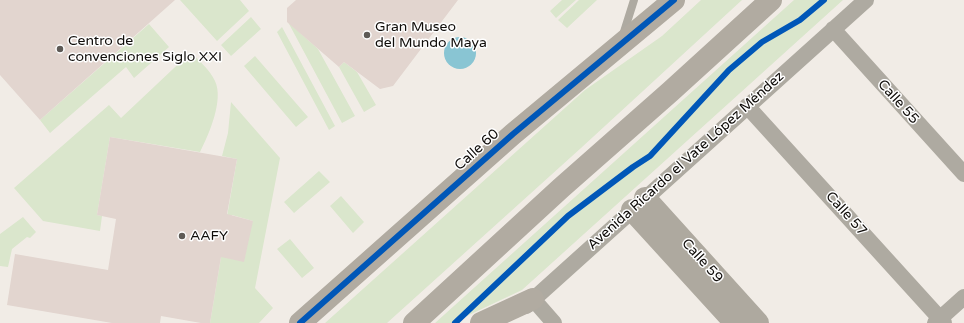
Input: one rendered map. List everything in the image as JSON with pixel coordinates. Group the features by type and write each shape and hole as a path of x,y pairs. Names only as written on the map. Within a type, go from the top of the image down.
{"main road":[{"name":"Calle 60","path":"300,323 513,134 674,0"},
{"path":"414,323 561,188 665,97 771,0"},
{"path":"481,323 533,299"}],"street":[{"name":"Avenida Ricardo el Vate López Méndez","path":"507,323 866,0"},
{"name":"Calle 55","path":"833,29 964,174"},
{"name":"Calle 57","path":"747,106 940,321"},
{"name":"Calle 59","path":"639,204 735,323"},
{"name":"Calle 59","path":"639,204 758,323"},
{"path":"940,321 964,297"},
{"path":"533,299 554,323"}],"lane":[{"path":"619,45 634,0"}],"green space":[{"path":"180,0 240,0 249,11 217,41"},
{"path":"562,0 576,0 556,18 550,11"},
{"path":"579,0 597,0 567,28 558,20"},
{"path":"701,0 742,0 387,323 325,323 585,90 662,36"},
{"path":"794,0 843,0 522,290 452,323 435,323"},
{"path":"251,17 261,29 231,56 221,45"},
{"path":"288,22 318,49 355,116 342,123"},
{"path":"149,24 169,47 134,78 126,67 50,133 40,120"},
{"path":"282,27 335,126 329,130 277,32"},
{"path":"191,52 210,73 215,81 218,98 211,127 200,152 110,137 97,215 102,216 100,231 43,221 14,188 109,105 121,118"},
{"path":"255,56 308,117 296,127 244,66"},
{"path":"344,62 357,72 376,105 364,112 339,67"},
{"path":"231,102 280,158 255,288 273,308 259,323 210,323 221,257 253,221 232,215 229,229 225,228 237,159 222,156 228,133"},
{"path":"319,171 330,182 294,213 284,202"},
{"path":"341,196 364,222 353,233 330,206"},
{"path":"23,217 36,232 30,238 27,237 12,249 8,267 0,266 0,234"},
{"path":"290,239 314,268 302,278 277,249"}],"water":[{"path":"457,37 463,37 472,41 476,53 472,65 463,69 457,69 448,65 444,56 444,50 448,41"}],"building":[{"name":"Centro de convenciones Siglo XXI","path":"0,0 175,0 40,120 0,75"},
{"name":"Gran Museo del Mundo Maya","path":"296,0 458,0 393,86 380,89 344,62 339,67 287,22 287,8"},
{"name":"AAFY","path":"110,137 237,159 227,214 253,221 244,262 221,257 210,323 201,323 161,316 160,323 112,323 7,305 15,254 108,270 116,219 97,215"}],"cycle path":[{"path":"300,323 513,134 674,0"},
{"path":"455,323 568,216 650,156 729,70 762,42 800,20 824,0"}],"place":[{"name":"Gran Museo del Mundo Maya","path":"367,35"},
{"name":"Centro de convenciones Siglo XXI","path":"60,49"},
{"name":"AAFY","path":"182,236"}]}
